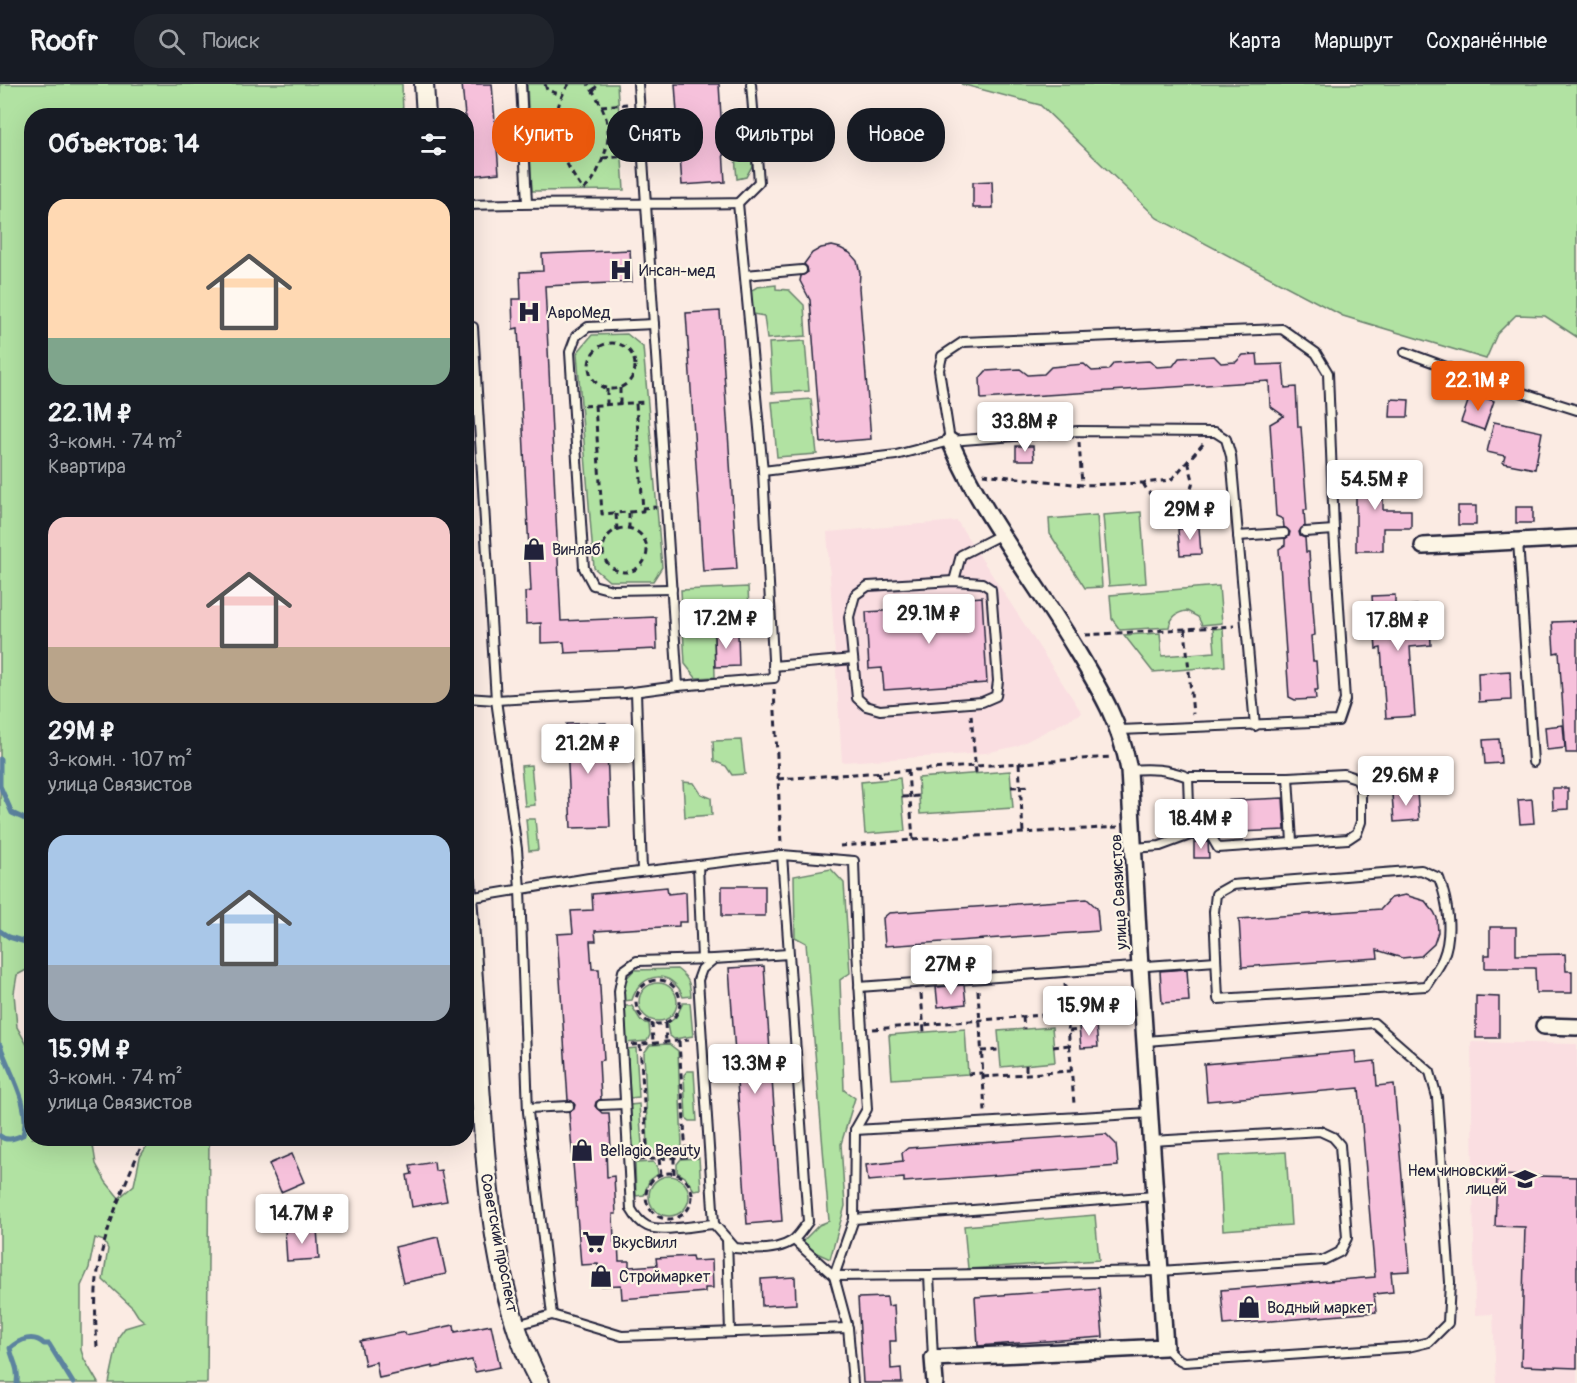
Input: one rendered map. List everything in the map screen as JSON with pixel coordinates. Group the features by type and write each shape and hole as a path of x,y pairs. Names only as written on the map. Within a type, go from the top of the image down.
{"street":[{"path":"424,84 426,108"},
{"name":"улица Связистов","path":"950,441 963,472 1108,703 1120,730 1128,763 1165,1347"},
{"path":"1423,546 1577,538"},
{"name":"Советский проспект","path":"474,992 487,1182 505,1284 517,1325 540,1383"},
{"path":"1544,1026 1577,1027"},
{"path":"935,1383 933,1358 1165,1347"}],"lane":[{"path":"521,84 522,108"},
{"path":"638,84 639,108"},
{"path":"474,205 738,203 759,182 751,84"},
{"path":"525,162 527,203"},
{"path":"643,162 678,686"},
{"path":"474,699 496,700 636,692 774,678 763,471 738,203"},
{"path":"745,275 802,270"},
{"path":"654,324 588,327 576,336 570,352 573,407 584,568 588,576 593,585 612,590 672,589"},
{"path":"950,441 939,370 942,356 963,342 1282,329 1316,353 1328,373 1334,530 1345,700 1338,721 1120,730"},
{"path":"1405,352 1479,379 1577,410"},
{"path":"474,400 496,700 517,849 528,1108 552,1315"},
{"path":"763,471 896,455 950,441 1078,431 1215,432 1226,439 1231,456 1255,726"},
{"path":"1305,532 1334,530"},
{"path":"1238,536 1284,533"},
{"path":"954,580 961,555 1002,534"},
{"path":"1518,541 1533,762"},
{"path":"954,580 982,583 991,589 998,681 996,696 982,702 880,710 866,706 857,698 853,659 849,617 855,595 868,586 954,580"},
{"path":"773,666 853,659"},
{"path":"636,692 642,871"},
{"path":"1128,763 1173,771 1188,777 1288,777 1344,774 1356,778 1361,786 1361,822 1357,833 1348,839 1218,848 1210,834 1190,835 1160,846 1134,848"},
{"path":"1188,777 1190,835"},
{"path":"1288,777 1292,843"},
{"path":"474,890 520,889 642,871 782,855 854,861 867,1109 855,1130 854,1219 834,1276"},
{"path":"714,959 702,969 698,980 714,1224 735,1248 747,1250 781,1246 794,1240 808,1222 782,855"},
{"path":"698,865 702,959"},
{"path":"1421,870 1439,878 1444,892 1449,937 1443,959 1426,986 1218,999 1216,961 1214,912 1216,894 1232,885 1421,870"},
{"path":"714,1224 649,1227 636,1218 631,1209 618,991 622,971 637,961 788,954"},
{"path":"859,987 1216,961"},
{"path":"1146,1041 1374,1023 1430,1072 1437,1097 1450,1282 1448,1323 1429,1342 1408,1347 1184,1362 1176,1358 1165,1347"},
{"path":"601,1105 625,1104"},
{"path":"528,1108 568,1106"},
{"path":"855,1130 1150,1113"},
{"path":"834,1276 1160,1271 1324,1260 1340,1252 1347,1238 1340,1145 1333,1137 1320,1131 1152,1141"},
{"path":"854,1219 1155,1196"},
{"path":"727,1239 730,1332"},
{"path":"794,1240 834,1276 848,1328 853,1383"},
{"path":"929,1275 933,1358"},
{"path":"517,1325 552,1315 622,1336 848,1328"}],"path":[{"path":"545,84 547,90 562,95"},
{"path":"559,108 562,95 569,84"},
{"path":"565,162 583,190 593,182 603,158 609,137 606,117 588,84"},
{"path":"593,91 598,84"},
{"path":"602,106 639,104"},
{"path":"603,158 607,158"},
{"path":"606,344 619,344 631,352 635,361 635,371 624,386 607,388 594,381 590,370 591,357 597,349 606,344"},
{"path":"620,387 620,404"},
{"path":"607,388 607,405"},
{"path":"573,407 659,401"},
{"path":"595,405 602,514 629,513 643,511 636,403"},
{"path":"1078,431 1082,485"},
{"path":"963,472 1082,485 1171,480 1215,432"},
{"path":"1143,483 1147,492 1156,501 1164,504 1175,503 1191,490 1193,480 1188,461"},
{"path":"616,513 617,530"},
{"path":"629,513 629,529"},
{"path":"629,529 639,533 645,542 647,551 638,569 618,572 610,567 602,550 610,534 617,530 629,529"},
{"path":"1068,636 1246,625"},
{"path":"1185,629 1194,726"},
{"path":"774,678 782,855"},
{"path":"970,703 976,773"},
{"path":"778,779 1019,763 1128,763"},
{"path":"1019,763 1023,833"},
{"path":"908,771 913,840"},
{"path":"879,772 880,780"},
{"path":"1011,787 1032,786"},
{"path":"902,797 919,796"},
{"path":"836,846 1132,826"},
{"path":"1065,972 1076,1118"},
{"path":"977,979 985,1123"},
{"path":"654,980 662,980 671,984 678,992 680,1001 678,1011 672,1019 665,1023 652,1023 642,1018 637,1009 636,1000 645,984 654,980"},
{"path":"920,983 924,1032"},
{"path":"862,1030 1067,1013"},
{"path":"1023,1017 1024,1029"},
{"path":"652,1023 653,1043"},
{"path":"665,1023 666,1042"},
{"path":"1068,1031 1079,1030"},
{"path":"622,1046 702,1039"},
{"path":"679,1041 686,1156"},
{"path":"640,1045 648,1160"},
{"path":"1053,1047 1069,1045"},
{"path":"981,1051 999,1050"},
{"path":"1026,1065 1026,1074"},
{"path":"968,1074 1072,1071"},
{"path":"96,1347 95,1302 101,1256 126,1180 141,1146"},
{"path":"628,1161 710,1155"},
{"path":"674,1158 674,1174"},
{"path":"659,1159 661,1175"},
{"path":"674,1174 687,1182 693,1197 687,1212 673,1219 658,1216 652,1211 647,1203 647,1189 661,1175 674,1174"}],"shaded area":[{"path":"957,521 1082,713 1017,746 986,753 842,762 827,532"},
{"name":"Немчиновский лицей","path":"1471,1042 1577,1044 1577,1383 1496,1383 1493,1314 1475,1315"}],"green space":[{"path":"0,84 402,84 403,108 24,108 24,971 17,975 14,993 17,1027 24,1040 24,1146 93,1146 96,1164 106,1182 119,1198 134,1185 140,1157 147,1146 209,1146 207,1383 109,1383 119,1336 125,1328 145,1322 103,1280 108,1249 104,1241 95,1238 89,1268 81,1286 81,1350 98,1383 0,1383"},
{"path":"527,84 617,84 619,108 607,108 607,162 622,162 624,190 532,191 531,162 595,162 595,108 528,108"},
{"path":"961,84 1577,84 1577,337 1545,316 1516,315 1497,334 1486,359 1343,316 1157,218 1040,105"},
{"path":"736,162 752,162 746,177 737,179"},
{"path":"776,285 776,289 789,290 804,305 806,336 767,339 764,316 748,313 747,293 757,287"},
{"path":"627,334 643,347 662,567 653,581 609,581 594,568 577,353 592,335"},
{"path":"805,341 809,391 772,393 769,343"},
{"path":"811,399 817,454 777,457 772,402"},
{"path":"1141,512 1146,583 1109,586 1103,515"},
{"path":"1097,515 1102,587 1085,588 1050,534 1049,519"},
{"path":"1219,586 1222,623 1202,625 1198,617 1187,611 1175,616 1169,627 1120,630 1112,619 1110,595"},
{"path":"748,587 750,632 714,634 715,677 696,678 685,664 681,590"},
{"path":"1223,628 1225,666 1153,672 1124,635 1160,633 1162,656 1215,652 1213,629"},
{"path":"741,740 745,774 732,775 726,766 714,761 713,741"},
{"path":"531,765 535,805 525,806 521,766"},
{"path":"1010,771 1013,808 920,814 918,778"},
{"path":"900,778 905,831 865,834 861,782"},
{"path":"683,782 694,783 701,794 711,798 712,815 685,817"},
{"path":"526,819 535,819 538,850 529,851"},
{"path":"831,869 844,883 850,973 840,980 844,1090 855,1098 841,1144 845,1206 830,1259 799,1245 819,1225 829,1221 806,943 795,937 794,876"},
{"path":"677,969 688,980 691,996 683,997 672,982 657,977 642,983 632,1000 623,1001 624,981 634,970"},
{"path":"658,983 672,988 677,1002 672,1016 658,1021 644,1016 639,1002 644,988"},
{"path":"683,1003 690,1003 693,1036 674,1039 669,1035 667,1024 676,1017"},
{"path":"624,1006 632,1006 641,1021 649,1024 650,1035 647,1041 626,1043"},
{"path":"1052,1027 1055,1062 1001,1067 998,1031"},
{"path":"965,1029 968,1074 892,1079 889,1035"},
{"path":"669,1044 678,1051 682,1146 681,1151 677,1154 663,1156 651,1151 648,1147 644,1053 650,1045"},
{"path":"636,1048 639,1097 630,1098 627,1049"},
{"path":"687,1071 694,1071 697,1121 690,1121 686,1118 684,1075"},
{"path":"639,1104 643,1158 634,1158 630,1105"},
{"path":"1286,1152 1291,1225 1223,1230 1219,1156"},
{"path":"699,1158 701,1189 694,1190 685,1177 677,1172 677,1164 681,1159"},
{"path":"653,1162 658,1174 649,1181 644,1195 636,1196 635,1163"},
{"path":"669,1176 683,1182 689,1196 683,1210 669,1216 655,1210 649,1196 655,1182"},
{"path":"1095,1215 1099,1260 968,1269 964,1226"}],"building":[{"path":"462,84 492,84 494,108 492,108 492,162 498,162 499,173 474,176 474,108 464,108"},
{"path":"675,84 719,84 720,108 715,108 715,162 724,162 725,182 682,185 680,162 703,162 703,108 677,108"},
{"path":"992,181 993,208 973,208 973,182"},
{"path":"832,246 850,253 857,261 860,273 859,288 871,439 821,443 810,300 800,281 801,276 808,272 804,264 812,253"},
{"path":"630,250 632,282 545,286 561,621 656,617 657,649 565,653 564,642 541,643 541,623 526,624 525,592 531,591 518,328 513,329 512,299 521,299 520,272 543,271 542,254"},
{"path":"720,311 737,569 703,571 686,313"},
{"path":"1257,354 1258,365 1283,364 1285,388 1296,387 1307,510 1304,510 1305,526 1299,532 1300,536 1305,538 1306,552 1309,552 1315,635 1311,636 1318,690 1315,690 1316,699 1295,700 1289,697 1279,549 1285,545 1285,539 1290,532 1284,527 1283,519 1276,516 1270,424 1284,416 1270,406 1269,381 981,399 980,378 986,371 1020,369 1028,375 1044,374 1051,367 1084,364 1092,371 1108,370 1114,363 1149,361 1157,367 1173,366 1179,358 1214,356 1221,363 1236,362 1243,355"},
{"path":"1471,393 1494,401 1484,430 1461,422"},
{"path":"1391,399 1409,400 1408,417 1390,417"},
{"path":"1494,422 1542,432 1535,469 1503,463 1505,456 1487,452"},
{"path":"1016,446 1033,446 1034,460 1016,460"},
{"path":"1356,468 1383,468 1383,510 1411,510 1411,528 1383,528 1383,551 1356,551"},
{"path":"1458,506 1476,506 1476,525 1458,525"},
{"path":"1516,507 1533,507 1533,523 1516,523"},
{"path":"1199,527 1201,554 1180,555 1178,529"},
{"path":"1395,595 1395,607 1417,605 1419,625 1430,625 1431,645 1410,647 1415,716 1386,718 1381,648 1376,649 1372,596"},
{"path":"982,597 987,683 884,690 882,668 869,669 866,612 919,609 918,602"},
{"path":"1577,621 1577,753 1566,753 1559,652 1554,653 1552,622"},
{"path":"738,633 739,666 715,667 714,634"},
{"path":"1510,671 1511,700 1479,702 1478,673"},
{"path":"606,723 610,827 571,828 566,724"},
{"path":"1563,725 1565,748 1547,750 1545,727"},
{"path":"1499,739 1501,763 1485,764 1483,740"},
{"path":"1552,788 1568,788 1568,809 1553,810"},
{"path":"1417,792 1419,820 1394,822 1392,794"},
{"path":"1283,798 1285,830 1216,833 1215,801"},
{"path":"1532,799 1534,823 1520,824 1518,800"},
{"path":"1194,842 1208,842 1209,858 1194,858"},
{"path":"722,886 765,886 765,916 722,916"},
{"path":"667,887 668,894 686,892 687,922 679,922 679,926 595,931 596,941 590,941 592,969 599,969 604,1060 599,1061 601,1099 596,1102 595,1106 602,1113 609,1113 611,1149 606,1149 607,1177 614,1176 616,1214 613,1214 614,1242 618,1241 619,1261 629,1261 629,1267 657,1265 656,1258 692,1256 693,1261 712,1260 713,1288 705,1288 705,1292 622,1299 621,1285 599,1286 598,1264 581,1265 569,1112 574,1109 575,1105 568,1100 557,934 573,933 571,911 593,910 592,894"},
{"path":"1405,895 1425,901 1437,918 1438,932 1434,944 1421,956 1402,958 1377,950 1378,958 1242,967 1239,919 1381,909 1391,898"},
{"path":"1087,899 1097,908 1099,931 885,946 883,918 889,913"},
{"path":"1490,927 1516,927 1516,955 1565,954 1566,971 1572,971 1572,993 1536,993 1535,968 1485,968 1485,955 1490,955"},
{"path":"764,966 782,1221 747,1224 729,968"},
{"path":"1187,969 1189,1001 1162,1003 1160,971"},
{"path":"964,985 966,1004 938,1007 936,987"},
{"path":"1476,996 1499,997 1499,1038 1476,1038"},
{"path":"1096,1025 1098,1047 1081,1048 1079,1027"},
{"path":"1355,1051 1356,1063 1375,1061 1377,1086 1394,1084 1410,1271 1391,1272 1393,1292 1374,1294 1376,1312 1224,1325 1221,1290 1375,1277 1359,1088 1207,1101 1204,1064"},
{"path":"1106,1134 1116,1144 1118,1166 904,1182 904,1178 868,1181 866,1165 903,1161 902,1153 908,1148"},
{"path":"292,1154 304,1182 281,1192 269,1164"},
{"path":"434,1162 435,1171 441,1170 447,1201 412,1207 407,1175 412,1174 410,1166"},
{"path":"1497,1175 1577,1177 1577,1368 1521,1366 1525,1227 1495,1226"},
{"path":"317,1228 319,1259 287,1261 285,1231"},
{"path":"438,1237 446,1274 403,1283 395,1247"},
{"path":"795,1277 796,1304 762,1306 761,1279"},
{"path":"1099,1288 1103,1337 978,1346 975,1297"},
{"path":"887,1297 888,1306 894,1305 896,1341 890,1341 891,1369 901,1368 902,1383 863,1383 858,1298"},
{"path":"454,1325 455,1332 491,1325 500,1367 475,1372 472,1360 379,1378 376,1362 365,1365 360,1341 405,1332 406,1335"}],"waterway":[{"path":"0,759 0,786 12,813 24,819"},
{"path":"0,931 9,937 24,942"},
{"path":"0,1045 18,1089 24,1112"},
{"path":"0,1136 8,1139 14,1138 23,1135 24,1130"},
{"path":"17,1383 10,1348 18,1342 31,1338 49,1344 73,1383"}],"place":[{"name":"Инсан-мед","path":"621,270"},
{"name":"АвроМед","path":"529,312"},
{"name":"Винлаб","path":"534,549"},
{"name":"Bellagio Beauty","path":"582,1150"},
{"name":"Немчиновский лицей","path":"1525,1179"},
{"name":"ВкусВилл","path":"594,1242"},
{"name":"Строймаркет","path":"601,1276"},
{"name":"Водный маркет","path":"1249,1307"}]}
